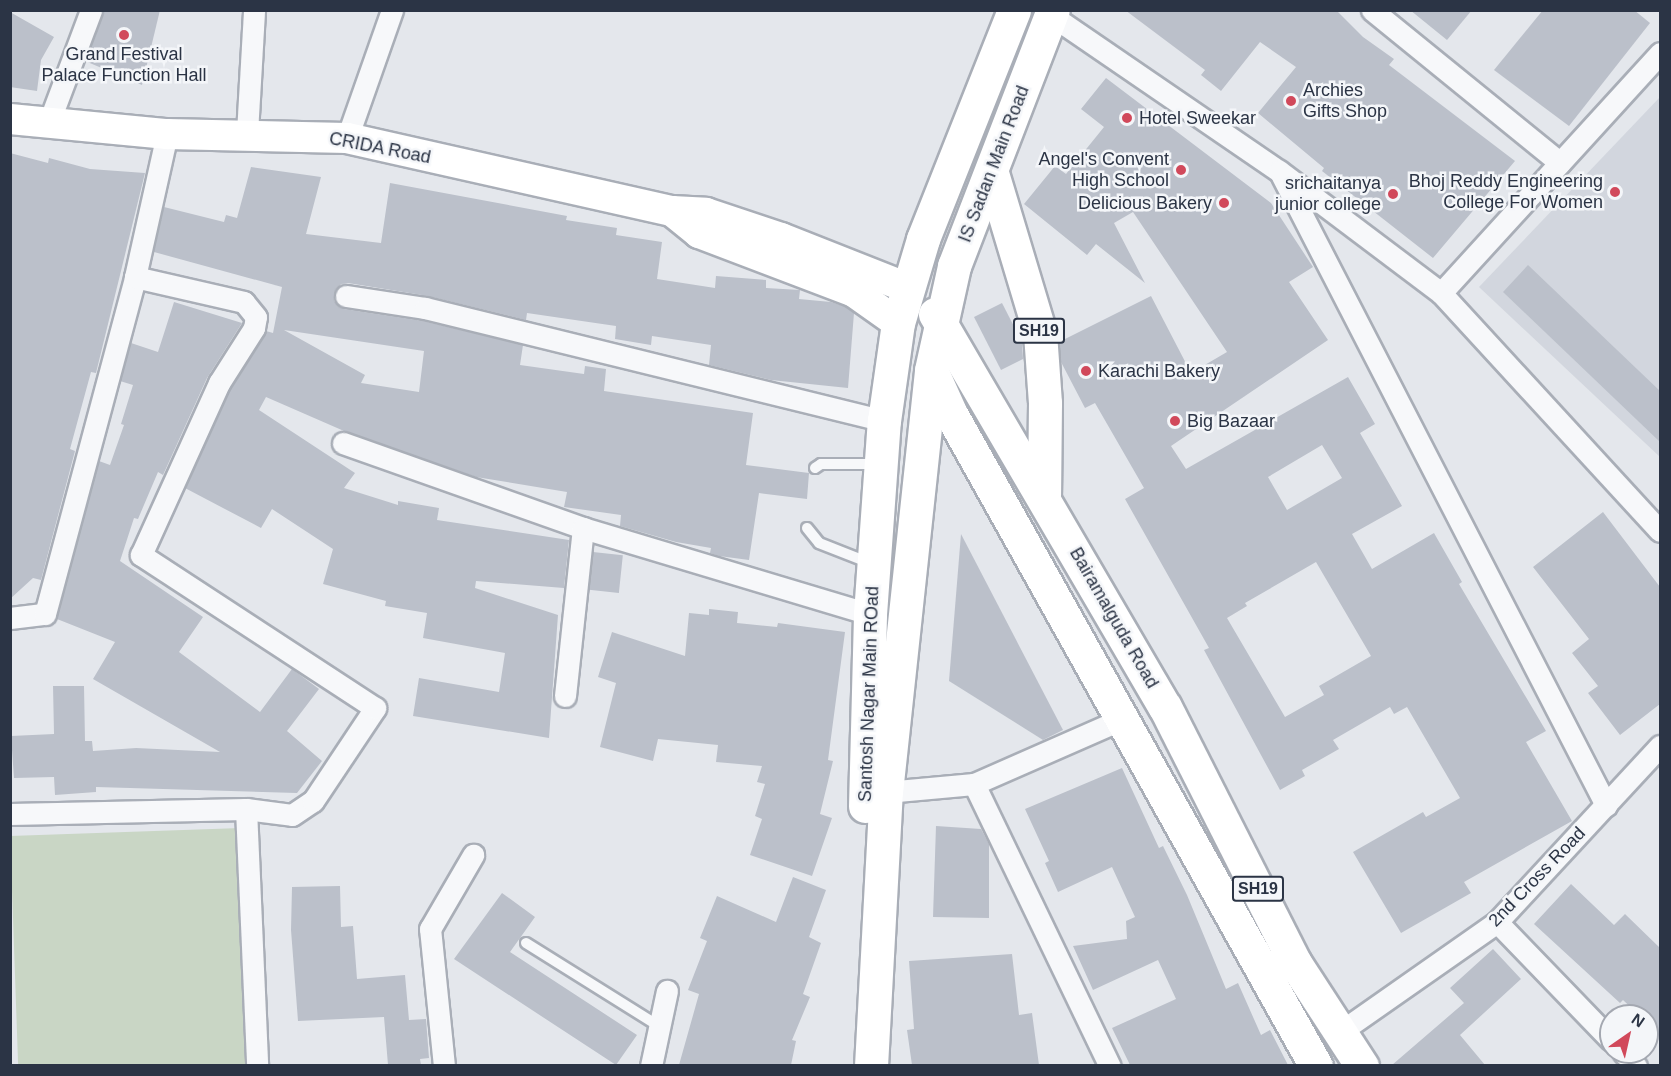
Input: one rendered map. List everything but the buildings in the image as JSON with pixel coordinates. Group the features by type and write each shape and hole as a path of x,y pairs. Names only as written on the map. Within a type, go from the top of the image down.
{"main road":[{"name":"IS Sadan Main Road","path":"898,323 923,239 1014,10"},
{"name":"IS Sadan Main Road","path":"931,370 954,266 992,173 1052,13"},
{"name":"CRIDA Road","path":"10,119 167,134 247,133 347,138 672,212 706,213 781,238 908,288"},
{"name":"SH19","path":"992,173 1040,333 1045,403 1044,495"},
{"name":"CRIDA Road","path":"672,212 699,233 854,292 898,323"},
{"path":"923,239 924,261 933,268 954,266"},
{"name":"Bairamalguda Road","path":"908,288 942,320 1193,758 1280,970 1310,1063"},
{"name":"Bairamalguda Road","path":"898,323 931,370 951,414 1122,718 1280,970 1340,1032 1362,1065"},
{"name":"Santosh Nagar Main ROad","path":"850,1065 866,797 870,614 884,421 898,323"},
{"name":"Santosh Nagar Main ROad","path":"871,1065 886,792 931,370"}],"street":[{"path":"49,122 91,10"},
{"path":"247,133 254,10"},
{"path":"347,138 392,10"},
{"path":"1372,10 1560,163"},
{"path":"1052,13 1279,171 1441,293 1660,531"},
{"path":"1441,293 1660,53"},
{"path":"10,618 45,614 135,277 167,134"},
{"path":"1279,171 1606,805"},
{"path":"10,814 246,809 284,815 302,812 314,801 375,708 141,555 219,383 254,328 256,317 244,302 135,277"},
{"path":"346,296 425,308 884,421"},
{"path":"343,443 583,528 870,614"},
{"path":"565,696 583,528"},
{"path":"886,792 974,784 1122,718"},
{"name":"2nd Cross Road","path":"1340,1032 1497,922 1660,746"},
{"path":"974,784 1110,1065"},
{"path":"246,809 257,1065"},
{"path":"444,1065 429,929 473,855"},
{"path":"1497,922 1599,1028"},
{"path":"651,1065 668,991"}],"lane":[{"path":"815,468 821,464 881,464"},
{"path":"807,528 819,543 874,564"},
{"path":"526,943 659,1026"}],"shaded area":[{"name":"Bhoj Reddy Engineering College For Women","path":"1660,97 1660,457 1479,287"}],"green space":[{"path":"241,828 249,1065 18,1066 10,836"}],"place":[{"name":"Grand Festival Palace Function Hall","path":"124,35"},
{"name":"Archies Gifts Shop","path":"1291,101"},
{"name":"Hotel Sweekar","path":"1127,118"},
{"name":"Angel's Convent High School","path":"1181,170"},
{"name":"Bhoj Reddy Engineering College For Women","path":"1615,192"},
{"name":"srichaitanya junior college","path":"1393,194"},
{"name":"Delicious Bakery","path":"1224,203"},
{"name":"Karachi Bakery","path":"1086,371"},
{"name":"Big Bazaar","path":"1175,421"}]}
